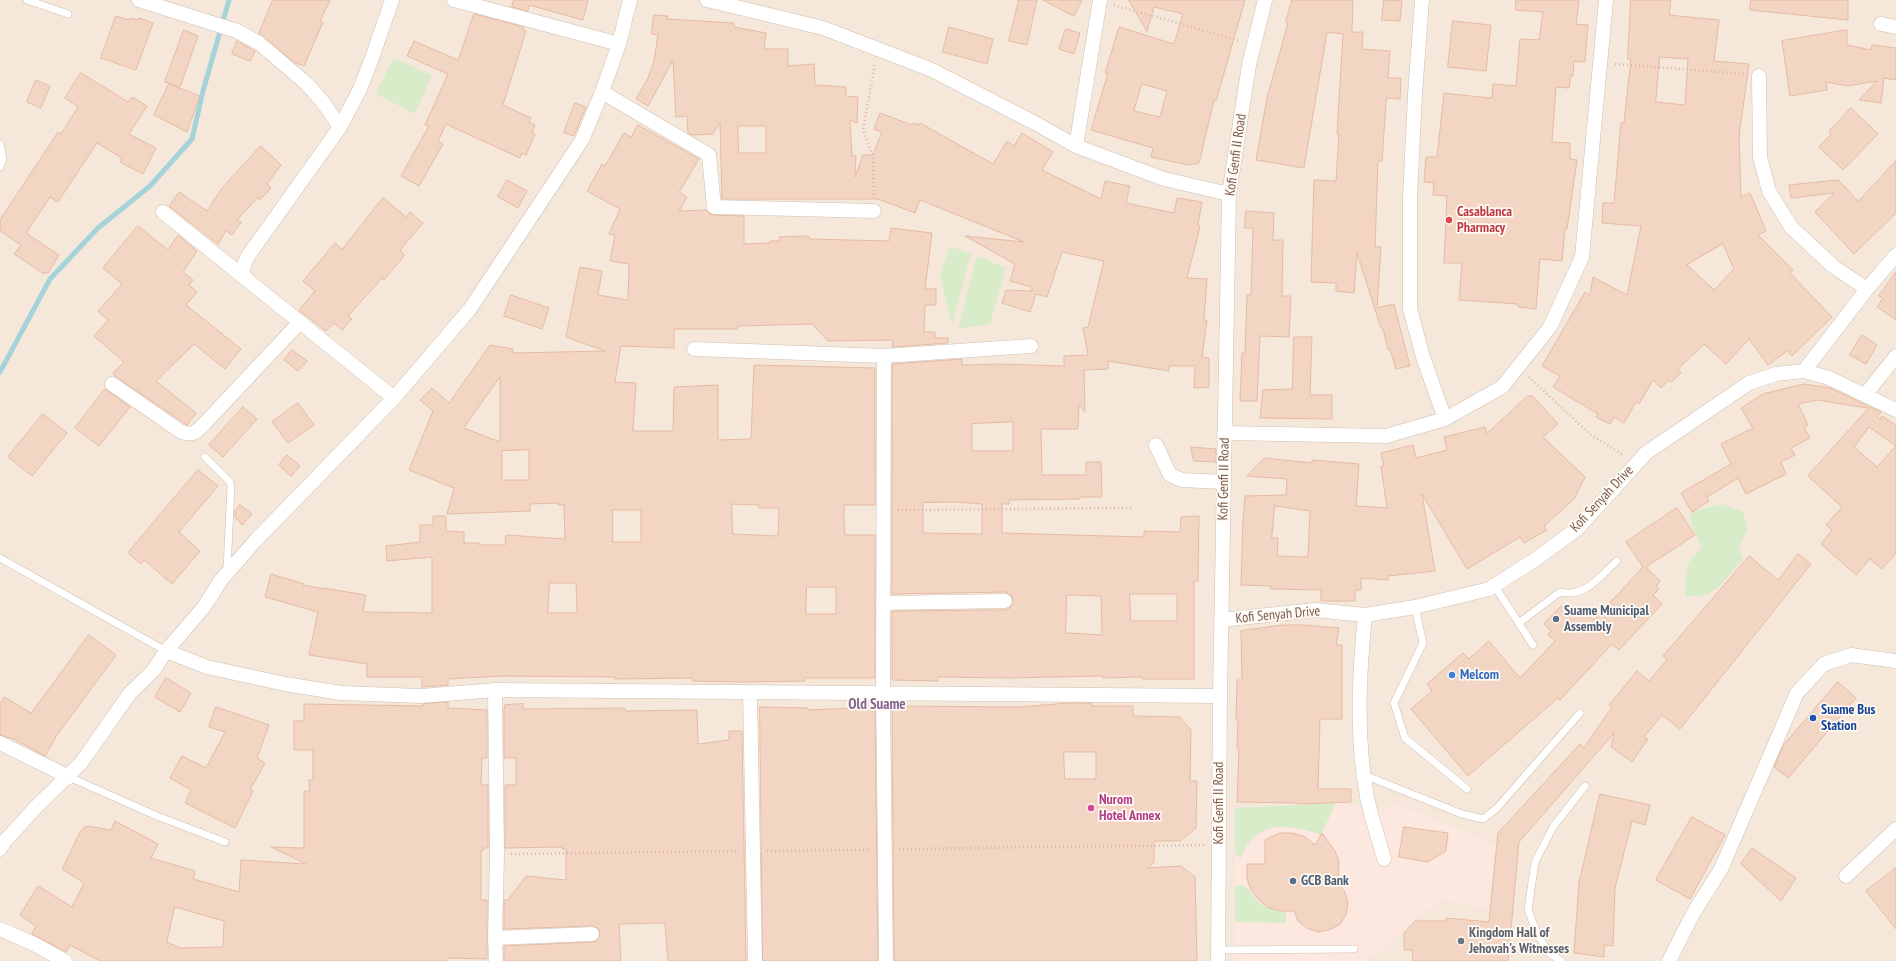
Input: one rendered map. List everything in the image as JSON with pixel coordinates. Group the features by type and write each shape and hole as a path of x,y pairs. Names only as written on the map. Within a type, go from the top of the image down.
{"street":[{"path":"139,0 237,31 259,43 307,84 322,101 340,127"},
{"path":"244,278 243,267 248,256 340,127 360,89 392,0"},
{"path":"454,0 619,44"},
{"path":"0,850 5,841 36,807 81,764 130,694 153,671 166,651 204,607 227,573 256,540 394,398 470,309 582,140 602,92 619,44 630,0"},
{"path":"707,0 823,28 932,70 1035,123 1076,146 1164,179 1229,194"},
{"name":"Kofi Genfi II Road","path":"1218,955 1221,620 1229,194 1249,65 1265,0"},
{"path":"1422,0 1415,94 1410,197 1410,309 1423,357 1445,419"},
{"path":"1224,433 1386,436 1445,419 1502,387 1550,327 1582,257 1606,0"},
{"path":"1076,146 1100,1"},
{"path":"1881,24 1896,27"},
{"path":"1759,76 1760,158 1769,191 1792,227 1834,267 1867,290"},
{"path":"602,92 709,155 714,207 874,211"},
{"path":"163,212 394,398"},
{"path":"1804,371 1896,255"},
{"path":"112,384 180,431 187,435 191,434 205,423 300,322"},
{"path":"694,349 884,356 1031,346"},
{"path":"884,356 883,694 886,961"},
{"path":"1865,395 1896,356"},
{"name":"Kofi Senyah Drive","path":"1221,620 1315,610 1365,615 1415,607 1489,589 1536,559 1578,528 1646,452 1749,384 1776,374 1804,371 1829,378 1896,410"},
{"path":"1156,444 1170,475 1182,480 1223,482"},
{"path":"883,603 1005,601"},
{"path":"1365,615 1360,674 1360,744 1367,798 1384,859"},
{"path":"166,651 207,667 285,684 341,693 421,696 495,690 1220,696"},
{"path":"1669,961 1694,912 1721,869 1797,693 1824,664 1851,655 1896,661"},
{"path":"495,690 497,854 495,938 496,961"},
{"path":"750,693 755,961"},
{"path":"0,742 69,777"},
{"path":"1846,876 1896,829"},
{"path":"0,929 34,944 65,961"},
{"path":"495,938 592,934"}],"lane":[{"path":"27,0 68,14"},
{"path":"0,144 3,159 0,167"},
{"path":"205,457 229,481 231,486 227,573"},
{"path":"0,558 166,651"},
{"path":"1519,623 1560,592 1571,595 1583,591 1617,561"},
{"path":"1494,585 1532,644"},
{"path":"1415,607 1424,643 1394,703 1405,738 1467,789"},
{"path":"1364,775 1462,814 1483,819 1497,808 1580,713"},
{"path":"69,777 157,816 225,842"},
{"path":"1561,961 1549,953 1538,935 1528,910 1535,862 1553,827 1585,786"},
{"path":"1218,955 1354,949"}],"path":[{"path":"1100,1 1254,45"},
{"path":"874,211 873,156 863,130 877,49"},
{"path":"1600,63 1759,76"},
{"path":"1518,367 1591,435 1635,463"},
{"path":"884,510 1134,508"},
{"path":"497,854 1219,845"}],"shaded area":[{"path":"0,0 1896,0 1896,961 0,961"},
{"path":"1336,803 1382,810 1393,803 1495,844 1487,910 1441,898 1367,961 1234,961 1235,808"}],"green space":[{"path":"393,58 432,75 415,114 376,94"},
{"path":"950,246 971,254 952,325 940,274"},
{"path":"977,256 1006,268 990,324 958,329"},
{"path":"1723,504 1743,512 1748,530 1740,544 1740,551 1743,559 1720,586 1706,595 1685,597 1687,565 1701,547 1689,518 1693,511"},
{"path":"1336,803 1321,835 1297,828 1274,828 1255,836 1247,845 1241,858 1235,854 1235,808"},
{"path":"1240,885 1247,888 1264,906 1277,911 1286,912 1286,923 1235,922 1235,887"}],"building":[{"path":"273,0 330,0 320,21 323,22 304,66 295,63 259,34"},
{"path":"514,0 588,0 583,20 529,5 528,11 512,7"},
{"path":"1019,0 1037,0 1027,45 1009,41"},
{"path":"1043,0 1082,0 1074,16"},
{"path":"1129,0 1245,0 1216,101 1214,100 1199,163 1189,165 1151,157 1153,148 1091,130 1108,73 1105,73 1119,27 1174,44 1183,14 1154,7 1147,31","holes":["1142,84 1167,91 1160,117 1134,111"]},
{"path":"1292,0 1353,0 1352,32 1363,32 1362,49 1390,51 1388,78 1401,78 1400,99 1387,98 1386,102 1382,161 1378,161 1375,247 1381,247 1377,308 1394,304 1410,366 1396,369 1390,349 1388,350 1383,328 1381,328 1357,253 1354,293 1336,291 1336,283 1311,282 1314,180 1336,181 1339,134 1337,134 1343,34 1327,32 1304,168 1256,160 1267,98 1288,23 1286,22"},
{"path":"1384,0 1402,1 1400,21 1382,20"},
{"path":"1516,0 1579,0 1576,24 1588,25 1585,62 1574,61 1573,76 1571,75 1569,88 1556,87 1552,142 1570,143 1570,159 1577,160 1567,229 1565,229 1562,261 1540,259 1536,309 1518,307 1518,304 1459,300 1462,263 1444,263 1447,196 1433,195 1434,183 1424,182 1426,157 1437,157 1444,93 1489,98 1492,97 1493,84 1516,86 1520,39 1539,40 1543,12 1516,10"},
{"path":"1631,0 1671,0 1669,15 1719,20 1714,61 1749,64 1739,136 1741,197 1750,193 1766,231 1758,235 1793,270 1790,273 1832,317 1792,356 1787,351 1768,365 1749,339 1726,364 1704,344 1678,369 1681,373 1671,382 1669,380 1661,388 1653,380 1639,404 1636,402 1624,423 1614,417 1610,424 1596,417 1598,414 1553,387 1560,376 1542,366 1585,292 1590,295 1593,277 1627,295 1641,226 1602,223 1603,203 1614,203 1621,123 1624,123 1631,59 1628,59","holes":["1660,57 1688,59 1685,105 1656,102","1723,244 1734,269 1714,290 1687,265"]},
{"path":"1751,0 1848,0 1848,20 1750,10"},
{"path":"474,14 524,27 523,30 526,31 503,105 531,118 529,122 535,125 532,132 535,134 526,155 522,153 520,158 446,124 438,141 443,144 419,186 401,176 429,126 425,125 448,74 407,56 414,41 458,60"},
{"path":"654,15 668,16 667,19 734,23 734,27 766,33 764,49 788,49 788,66 814,64 815,85 846,87 846,96 858,97 857,123 850,120 852,156 856,156 855,177 863,155 873,155 882,132 874,129 880,113 912,125 913,123 919,125 920,123 993,164 1007,141 1014,146 1022,133 1053,152 1042,170 1101,199 1105,181 1130,186 1126,203 1174,213 1177,198 1202,202 1198,224 1200,227 1187,278 1207,279 1204,320 1207,320 1202,357 1209,358 1209,387 1194,388 1195,366 1169,366 1169,371 1108,361 1108,369 1084,370 1085,412 1079,404 1078,429 1041,429 1042,475 1086,475 1086,462 1101,462 1102,497 1080,497 1080,499 1009,500 1009,504 1002,504 1002,533 1144,537 1144,531 1180,532 1181,517 1199,516 1198,581 1194,581 1194,679 1142,679 1142,677 1103,678 1103,676 1009,678 938,677 938,681 892,680 892,611 1005,610 1010,608 1013,601 1012,596 1005,592 892,594 892,364 962,359 962,365 999,364 1064,366 1064,356 1088,355 1083,328 1088,327 1104,261 1062,252 1047,297 1036,294 1030,312 1002,303 1006,290 1032,291 1032,287 1010,281 1015,264 965,236 1024,242 920,200 915,213 878,199 722,199 720,123 713,134 692,135 688,133 687,116 676,117 673,60 648,106 636,99 648,78 654,61 658,35 652,34","holes":["738,126 766,126 766,153 739,153","1013,422 1013,451 972,451 972,424","954,502 982,504 982,534 923,533 923,503","1130,594 1177,594 1177,621 1131,621","1067,595 1101,596 1102,635 1066,633"]},
{"path":"116,16 129,20 130,18 138,20 139,18 153,23 136,70 101,58"},
{"path":"1453,21 1491,25 1486,71 1448,67"},
{"path":"949,27 993,39 987,64 943,52"},
{"path":"1066,29 1080,33 1074,54 1059,49"},
{"path":"184,30 198,36 180,87 165,82"},
{"path":"1847,30 1847,45 1871,50 1872,45 1896,48 1896,80 1884,78 1881,103 1859,100 1877,81 1848,86 1826,82 1827,90 1790,96 1782,41"},
{"path":"237,41 255,51 250,61 232,54"},
{"path":"81,73 128,102 132,97 147,106 129,134 156,148 143,174 120,162 122,158 97,143 58,202 50,197 26,233 59,255 48,273 45,272 44,274 14,254 21,245 0,231 0,220 58,132 61,134 78,107 65,98"},
{"path":"36,80 50,86 41,108 27,102"},
{"path":"169,84 200,96 187,132 154,115"},
{"path":"575,103 586,107 574,136 564,133"},
{"path":"1851,108 1878,134 1843,170 1819,147 1831,134 1829,132"},
{"path":"638,125 699,159 679,192 687,197 679,211 706,210 713,215 744,216 744,244 780,241 779,237 808,236 809,239 889,241 891,228 932,233 925,289 936,289 936,305 925,305 924,332 935,332 935,338 948,338 948,343 892,347 893,340 828,341 812,324 738,326 737,329 674,329 674,348 621,346 615,382 636,383 633,431 673,431 674,387 718,385 718,440 751,439 754,365 875,368 875,505 844,505 844,521 845,535 875,535 875,678 805,678 805,681 741,682 693,681 693,678 615,679 615,677 502,676 448,679 448,685 422,687 422,677 367,677 367,664 309,655 318,612 265,597 271,574 304,584 303,585 366,595 363,612 432,613 432,557 387,561 386,546 420,542 420,525 433,525 433,516 446,516 446,531 464,532 464,543 479,543 479,545 505,545 506,535 565,539 564,505 558,505 558,503 530,504 530,511 447,514 454,488 409,470 433,411 420,400 432,388 449,403 490,345 513,349 512,353 605,351 566,337 580,267 602,271 598,295 628,300 629,264 610,261 615,235 609,234 620,209 587,191 602,164 605,166 624,133 631,137","holes":["500,377 500,442 464,428","529,450 529,480 502,480 502,451","732,504 759,505 759,508 779,508 778,536 733,534","613,510 641,510 641,542 613,542","550,583 576,583 577,613 548,613","807,587 836,587 836,614 806,614"]},
{"path":"261,146 281,165 267,184 271,188 260,200 258,197 237,220 241,222 232,235 226,231 218,244 169,206 179,192 207,211 222,188"},
{"path":"1896,161 1896,213 1854,254 1815,212 1834,193 1791,198 1789,185 1838,180 1858,201"},
{"path":"507,180 527,191 518,208 498,197"},
{"path":"383,198 406,217 410,212 423,223 400,250 405,255 384,280 382,278 348,316 352,319 342,330 334,323 326,331 299,310 315,291 303,281 335,243 342,249"},
{"path":"1246,211 1274,213 1273,240 1283,240 1282,296 1291,296 1289,337 1260,336 1257,401 1240,401 1242,353 1245,353 1247,295 1251,295 1253,228 1245,228"},
{"path":"138,226 168,250 178,235 197,251 183,272 193,280 189,285 197,292 186,305 241,349 225,369 194,344 156,381 196,413 187,425 115,376 113,373 124,362 94,336 108,320 98,311 122,284 103,268"},
{"path":"1896,272 1896,320 1877,307 1883,298 1879,296"},
{"path":"511,295 549,308 542,329 504,316"},
{"path":"1862,335 1877,345 1866,364 1850,355"},
{"path":"1294,337 1312,337 1310,395 1332,395 1332,419 1260,418 1263,390 1292,389"},
{"path":"292,350 307,361 298,371 284,360"},
{"path":"1804,384 1830,388 1868,406 1867,408 1818,400 1798,404 1808,425 1804,427 1810,438 1791,448 1795,455 1781,462 1786,474 1746,494 1738,478 1707,497 1709,501 1692,512 1681,493 1731,464 1721,444 1753,428 1741,408 1763,394"},
{"path":"105,389 130,407 99,446 75,428"},
{"path":"1528,396 1533,396 1558,424 1543,437 1585,477 1574,499 1544,526 1547,530 1524,543 1520,537 1467,569 1422,494 1435,571 1388,576 1388,580 1361,578 1361,590 1355,590 1355,601 1321,601 1321,590 1271,589 1271,586 1241,585 1245,496 1286,495 1287,479 1247,476 1264,458 1312,463 1312,460 1359,464 1356,506 1387,508 1381,466 1384,466 1381,453 1413,445 1416,458 1447,450 1444,437 1485,427 1487,433","holes":["1275,506 1310,511 1308,557 1277,556 1278,538 1272,538"]},
{"path":"298,403 314,425 288,443 272,422"},
{"path":"243,407 257,419 223,457 209,445"},
{"path":"1870,407 1881,412 1877,417 1880,419 1882,416 1896,425 1896,446 1896,553 1882,569 1870,559 1856,575 1821,544 1832,530 1826,525 1842,507 1808,476","holes":["1869,427 1896,446 1877,467 1854,447"]},
{"path":"43,414 67,433 32,476 8,457"},
{"path":"1191,447 1216,449 1216,462 1194,461"},
{"path":"287,455 300,466 291,476 279,465"},
{"path":"198,470 218,486 179,532 200,551 172,584 144,560 141,564 128,553"},
{"path":"240,505 252,514 242,525 235,517 235,511"},
{"path":"1677,508 1695,535 1646,567 1660,581 1656,586 1659,589 1653,595 1662,604 1619,650 1612,644 1560,700 1558,698 1468,776 1411,709 1432,691 1427,684 1463,653 1469,659 1489,641 1520,678 1555,641 1548,635 1551,631 1544,624 1561,606 1568,613 1571,610 1573,612 1579,606 1594,620 1643,567 1626,542"},
{"path":"1798,554 1811,564 1680,729 1662,715 1644,737 1648,739 1632,762 1611,747 1614,733 1519,842 1508,961 1412,961 1413,950 1404,950 1404,933 1415,921 1446,921 1446,918 1489,922 1498,833 1580,744 1584,748 1612,707 1609,705 1637,671 1649,681 1667,660 1663,656 1749,556 1778,580"},
{"path":"1283,625 1339,628 1336,645 1342,645 1342,719 1320,719 1318,789 1351,789 1351,802 1298,804 1237,802 1239,748 1237,748 1238,719 1236,719 1237,680 1242,680 1241,631"},
{"path":"89,635 116,655 57,735 45,756 14,739 0,735 0,705 4,697 31,713"},
{"path":"166,678 191,693 180,712 155,697"},
{"path":"1838,682 1856,698 1788,778 1774,767 1783,746"},
{"path":"448,702 448,708 487,710 487,758 482,758 481,785 488,785 488,848 483,848 483,851 481,851 481,900 487,900 487,959 448,958 448,961 100,961 70,945 66,952 32,934 36,926 20,915 38,886 72,907 84,883 62,869 79,834 83,828 88,826 111,830 115,821 158,844 151,858 195,871 193,879 239,892 241,860 306,864 271,847 304,848 304,791 310,791 309,780 313,780 313,750 294,750 294,721 304,721 304,704 423,706 423,704","holes":["175,907 224,921 223,947 180,948 167,942"]},
{"path":"1069,703 1092,703 1092,706 1133,706 1133,716 1180,717 1191,730 1190,781 1197,781 1196,828 1180,841 1154,841 1154,862 1148,868 1181,866 1195,877 1197,961 894,961 892,706 1018,707","holes":["1064,752 1096,752 1096,779 1065,779"]},
{"path":"523,704 523,709 625,708 625,711 697,710 698,744 729,740 729,731 742,731 746,961 668,961 665,923 619,924 621,961 504,961 504,946 592,942 597,941 600,934 599,929 592,926 504,929 504,900 508,900 526,876 566,880 566,849 562,849 562,847 505,848 505,785 516,785 516,758 504,758 504,709 505,705"},
{"path":"216,707 269,725 257,758 265,763 250,790 253,791 235,828 185,803 191,790 170,778 182,756 206,768 225,732 209,727"},
{"path":"760,707 808,708 808,710 875,707 878,961 763,961"},
{"path":"1600,794 1650,805 1645,825 1632,821 1615,888 1613,946 1604,945 1604,957 1574,953 1579,883"},
{"path":"1692,817 1725,835 1690,899 1656,880"},
{"path":"1404,827 1448,833 1446,851 1428,862 1399,857"},
{"name":"GCB Bank","path":"1281,833 1293,833 1305,837 1315,845 1322,833 1335,851 1339,861 1338,883 1345,892 1348,903 1346,915 1340,924 1329,930 1318,932 1307,928 1298,921 1294,911 1281,911 1269,908 1259,900 1251,890 1247,879 1247,864 1265,864 1265,840"},
{"path":"1752,848 1796,878 1781,901 1741,864"},
{"path":"1896,868 1896,929 1866,891"}],"waterway":[{"path":"0,372 50,279 98,228 150,186 192,139 203,91 229,0"}],"place":[{"name":"Casablanca Pharmacy","path":"1449,220"},
{"name":"Suame Municipal Assembly","path":"1556,619"},
{"name":"Melcom","path":"1452,675"},
{"name":"Suame Bus Station","path":"1813,718"},
{"name":"Nurom Hotel Annex","path":"1091,808"},
{"name":"GCB Bank","path":"1293,881"},
{"name":"Kingdom Hall of Jehovah's Witnesses","path":"1461,941"}],"district":[{"name":"Old Suame","path":"877,705"}]}
